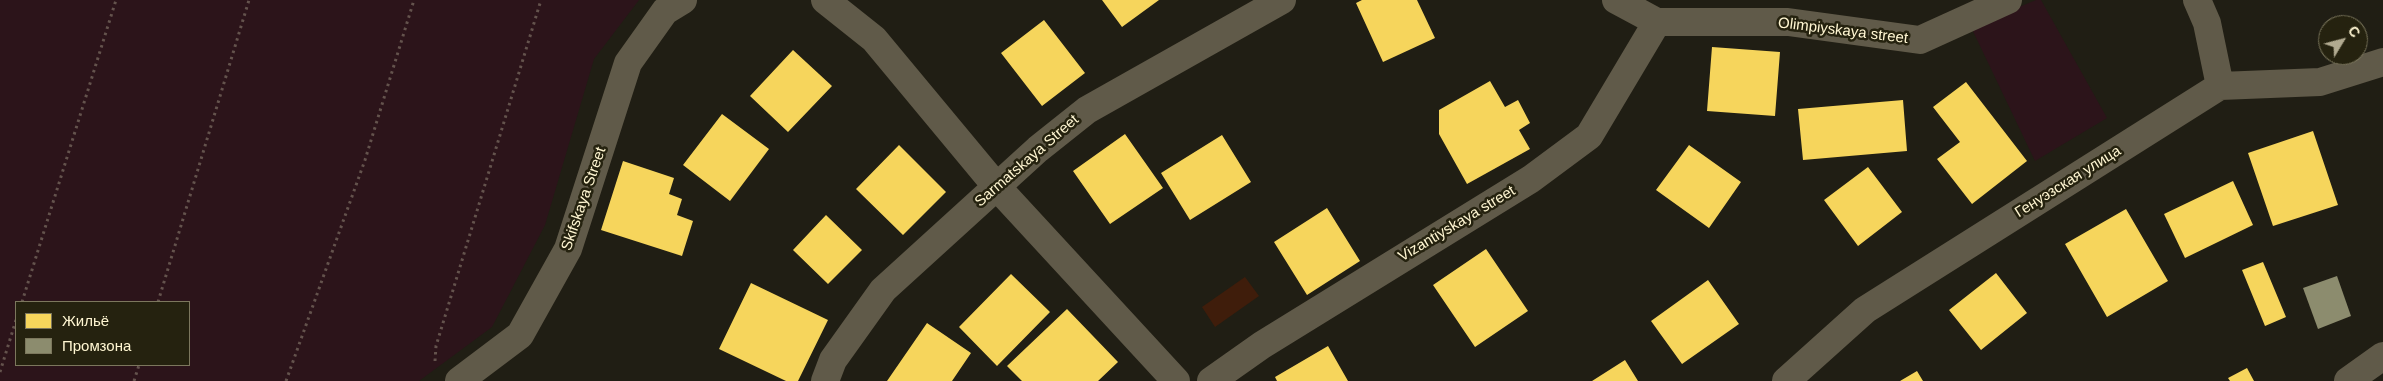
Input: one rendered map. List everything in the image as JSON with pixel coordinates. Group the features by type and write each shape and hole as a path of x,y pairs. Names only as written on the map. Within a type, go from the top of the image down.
{"street":[{"name":"Skifskaya Street","path":"460,381 520,335 568,249 628,63 664,11 682,0"},
{"path":"825,0 874,39 997,187 1176,381"},
{"name":"Sarmatskaya Street","path":"825,381 833,360 883,290 1038,149 1087,110 1282,0"},
{"name":"Olimpiyskaya street","path":"1616,0 1657,22 1788,22 1920,40 2008,0"},
{"path":"2197,0 2207,23 2220,86"},
{"name":"Vizantiyskaya street","path":"1211,381 1262,345 1531,179 1589,136 1657,22"},
{"name":"Генуэзская улица","path":"1786,381 1865,310 2220,86 2320,82 2383,62"},
{"path":"2348,381 2383,356"}],"path":[{"path":"22,301 116,0"},
{"path":"158,301 249,0"},
{"path":"286,381 365,160 414,0"},
{"path":"435,363 436,346 541,0"},
{"path":"0,372 15,323"},
{"path":"134,381 139,366"}],"shaded area":[{"path":"0,0 639,0 594,59 545,225 492,327 419,381 0,381"},
{"path":"2036,0 2041,0 2107,118 2035,161 1971,27"},
{"path":"1245,277 1259,296 1215,327 1202,307"}],"building: Жильё":[{"path":"1102,0 1159,0 1122,27"},
{"path":"1362,0 1417,0 1435,38 1383,62 1356,3"},
{"path":"1044,20 1085,73 1042,106 1001,53"},
{"path":"1712,47 1780,52 1775,116 1707,111"},
{"path":"793,50 832,86 788,132 750,96"},
{"path":"1490,81 1505,107 1518,100 1530,123 1519,130 1530,149 1467,184 1439,134 1439,110"},
{"path":"1966,82 2027,161 1972,204 1937,159 1960,142 1933,107"},
{"path":"1903,100 1907,151 1803,160 1798,109"},
{"path":"722,114 769,149 730,201 683,165"},
{"path":"2313,131 2338,205 2273,226 2248,153"},
{"path":"1125,134 1163,188 1110,224 1073,171"},
{"path":"1222,135 1251,182 1190,220 1161,173"},
{"path":"899,145 946,192 903,235 856,189"},
{"path":"1689,145 1741,182 1709,228 1656,190"},
{"path":"623,161 674,178 669,194 682,199 677,215 693,221 682,256 601,230"},
{"path":"1868,167 1902,212 1858,246 1824,200"},
{"path":"2233,181 2253,225 2185,258 2164,214"},
{"path":"1327,208 1360,261 1307,295 1274,242"},
{"path":"2126,209 2168,281 2107,317 2065,244"},
{"path":"826,215 862,250 828,284 793,250"},
{"path":"1486,249 1528,311 1475,347 1433,285"},
{"path":"2263,262 2286,317 2265,326 2242,270"},
{"path":"1996,273 2027,313 1981,350 1949,310"},
{"path":"1011,274 1050,312 997,366 959,327"},
{"path":"1708,280 1739,324 1682,364 1651,321"},
{"path":"751,283 828,320 798,381 786,381 719,349"},
{"path":"1067,309 1118,362 1098,381 1022,381 1007,366"},
{"path":"927,323 971,353 952,381 887,381"},
{"path":"1328,346 1348,381 1277,381 1275,377"},
{"path":"1625,360 1638,381 1592,381"},
{"path":"2247,368 2254,381 2230,381 2228,378"},
{"path":"1917,371 1923,381 1900,381"}],"building: Промзона":[{"path":"2337,276 2351,316 2318,329 2303,288"}]}
